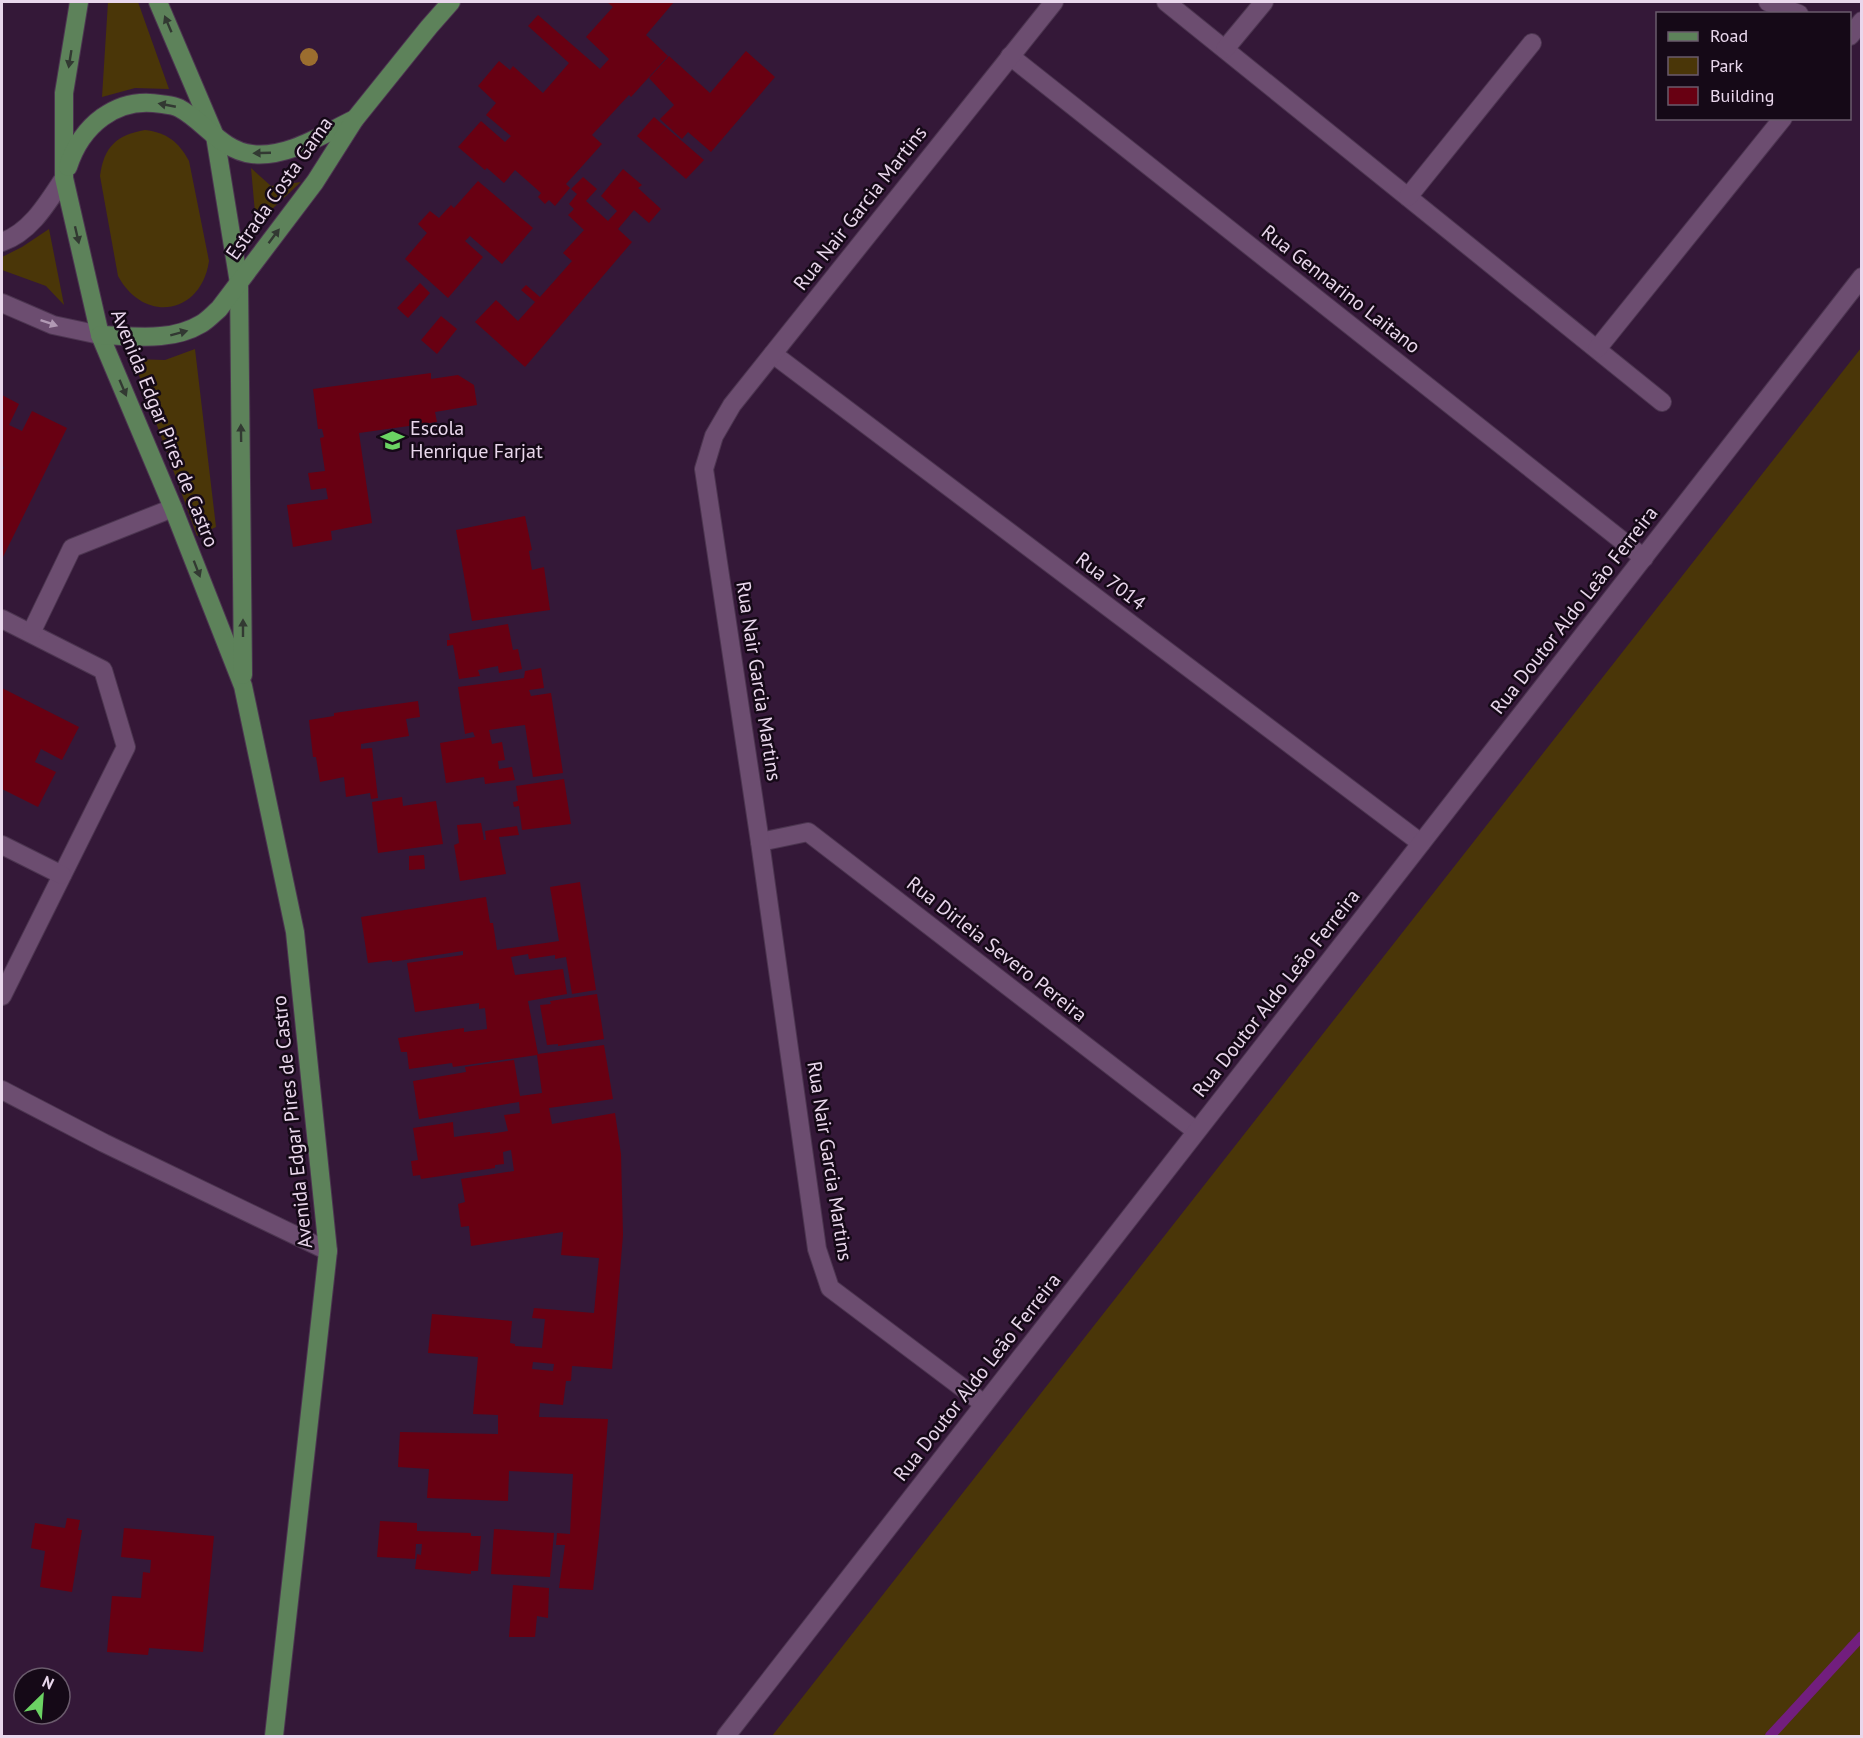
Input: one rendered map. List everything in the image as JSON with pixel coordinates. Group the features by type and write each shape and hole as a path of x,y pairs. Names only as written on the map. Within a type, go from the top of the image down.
{"main road":[{"name":"Avenida Edgar Pires de Castro","path":"79,2 64,93 64,178 100,335 173,508 243,686 296,932 328,1251 274,1737"},
{"name":"Avenida Edgar Pires de Castro","path":"158,2 215,136 239,283 243,686"},
{"name":"Estrada Costa Gama","path":"239,283 315,182 355,119 452,2"},
{"path":"64,178 72,154 84,132 103,115 127,105 151,102 176,107 198,120 215,136"},
{"name":"Estrada Costa Gama","path":"215,136 232,147 250,154 266,154 285,151 355,119"},
{"path":"100,335 154,337 179,334 202,324 219,309 239,283"}],"street":[{"name":"Rua Nair Garcia Martins","path":"984,1404 830,1288 817,1249 760,842 704,469 714,436 732,405 1054,2"},
{"path":"1166,2 1662,402"},
{"path":"1225,49 1264,2"},
{"path":"1768,2 1794,12"},
{"path":"1408,197 1532,44"},
{"name":"Rua Gennarino Laitano","path":"1010,56 1644,558"},
{"path":"1597,349 1781,120"},
{"path":"2,242 9,240 39,216 64,178"},
{"name":"Rua Doutor Aldo Leão Ferreira","path":"726,1737 1862,278"},
{"path":"2,303 53,325 100,335"},
{"name":"Rua 7014","path":"773,354 1421,843"},
{"path":"31,633 72,548 173,508"},
{"path":"2,619 103,670 126,747 2,996"},
{"name":"Rua Dirleia Severo Pereira","path":"760,842 808,832 1196,1131"},
{"path":"2,845 62,875"},
{"path":"2,1090 104,1143 328,1251"}],"green space":[{"path":"108,2 138,2 169,89 135,88 102,97"},
{"path":"145,130 160,133 171,139 181,148 189,161 209,261 204,279 195,293 184,302 170,307 156,307 142,302 129,291 118,276 100,176 105,157 114,144 127,135"},
{"path":"251,168 271,186 301,182 256,224"},
{"path":"49,229 64,305 46,286 2,270 2,257"},
{"path":"1861,348 1861,1736 772,1736"},
{"path":"195,349 216,527 197,536 133,359 165,360"}],"building":[{"path":"607,2 674,2 646,35 668,56 592,135 602,144 566,184 570,188 555,206 549,200 545,204 538,197 541,193 515,170 504,183 458,147 481,121 505,142 511,136 486,115 496,103 478,86 499,61 510,70 513,66 543,93 569,63 528,26 538,15 600,69 609,59 586,37 613,7"},
{"path":"746,51 775,77 711,152 688,132 682,139 660,119 674,105 649,78 669,56 710,93"},
{"path":"654,117 704,160 686,179 637,136"},
{"path":"623,169 642,185 638,188 661,209 649,223 634,210 618,229 632,242 525,367 475,322 496,300 518,321 535,302 521,290 526,285 540,297 572,261 563,253 584,230 568,215 574,209 569,204 577,194 571,189 583,177 597,189 586,201 608,221 617,211 601,196"},
{"path":"478,181 533,228 502,264 470,236 465,241 483,257 448,298 405,259 427,233 418,224 430,211 439,218 451,205 454,208"},
{"path":"420,283 430,293 408,318 397,308"},
{"path":"441,316 457,329 437,354 421,340"},
{"path":"431,373 431,379 458,375 474,385 477,405 435,412 437,422 359,433 372,523 331,531 332,540 293,547 287,505 328,499 326,488 311,490 308,473 325,471 320,438 324,437 322,429 318,429 313,389"},
{"path":"2,395 19,404 9,425 22,431 32,411 67,428 2,559 2,473 4,467 2,466"},
{"path":"525,516 532,550 529,551 532,570 544,567 550,610 472,621 456,530"},
{"path":"508,624 513,650 518,649 522,669 499,673 498,666 478,670 480,676 459,679 453,645 447,646 447,640 450,640 449,634"},
{"path":"541,668 544,688 529,690 531,696 551,693 563,773 533,777 525,725 489,730 492,744 502,742 505,760 498,761 499,769 512,767 515,780 485,784 484,777 446,783 440,743 475,737 473,732 465,734 458,687 524,678 525,671"},
{"path":"2,688 79,727 62,760 41,749 35,762 56,772 38,807 2,789"},
{"path":"418,701 420,717 406,719 409,736 361,744 361,749 372,748 378,798 371,799 370,793 346,797 344,777 320,782 316,757 313,757 309,720 334,716 334,713"},
{"path":"564,779 571,824 522,830 519,806 514,807 513,802 518,801 516,786"},
{"path":"402,797 403,806 436,801 443,844 378,853 372,802"},
{"path":"481,823 484,840 486,840 485,831 517,826 519,835 499,837 506,874 460,881 454,845 459,843 457,825"},
{"path":"424,855 425,869 409,870 409,856"},
{"path":"580,882 596,990 572,994 566,957 555,959 555,955 529,959 528,954 511,957 515,975 563,969 567,994 528,1001 538,1054 604,1045 613,1099 549,1108 552,1124 615,1113 621,1154 623,1235 612,1369 572,1366 571,1381 566,1381 563,1405 540,1403 539,1417 608,1419 593,1590 559,1588 565,1545 556,1545 557,1533 570,1534 573,1474 509,1471 508,1501 427,1498 429,1469 398,1467 400,1432 498,1434 498,1415 473,1414 478,1357 428,1353 432,1314 512,1321 510,1343 515,1346 542,1348 545,1319 532,1318 534,1308 594,1313 599,1258 561,1255 563,1232 471,1246 469,1226 461,1227 458,1204 465,1202 461,1179 514,1171 511,1150 503,1152 504,1164 495,1165 495,1168 421,1179 420,1175 413,1176 411,1161 418,1160 413,1128 453,1122 454,1137 490,1132 490,1134 508,1131 504,1115 520,1113 519,1102 419,1119 413,1081 466,1072 465,1067 514,1060 520,1096 542,1093 537,1055 453,1067 452,1063 409,1069 407,1052 401,1052 398,1038 464,1028 464,1032 487,1029 485,1008 479,1009 479,1003 415,1012 407,963 463,955 463,951 392,962 392,960 368,963 361,917 486,897 497,950 559,941 550,887","holes":["533,1362 554,1364 553,1371 532,1369"]},
{"path":"597,994 604,1039 558,1046 558,1044 547,1045 540,1005 551,1004 550,1001"},
{"path":"67,1518 80,1520 78,1530 82,1530 72,1592 40,1587 45,1551 31,1548 35,1523 65,1528"},
{"path":"380,1521 417,1523 417,1531 471,1533 471,1536 481,1536 478,1571 471,1571 471,1574 415,1569 417,1554 421,1555 422,1544 416,1544 415,1559 377,1557"},
{"path":"124,1528 214,1536 203,1652 149,1648 148,1655 107,1652 112,1596 141,1598 143,1572 150,1573 151,1560 121,1557"},
{"path":"494,1529 554,1533 550,1577 491,1574"},
{"path":"513,1585 549,1588 548,1618 537,1616 535,1637 509,1637"}],"waterway":[{"path":"1770,1736 1862,1636"}],"place":[{"name":"Escola Henrique Farjat","path":"392,440"}]}
